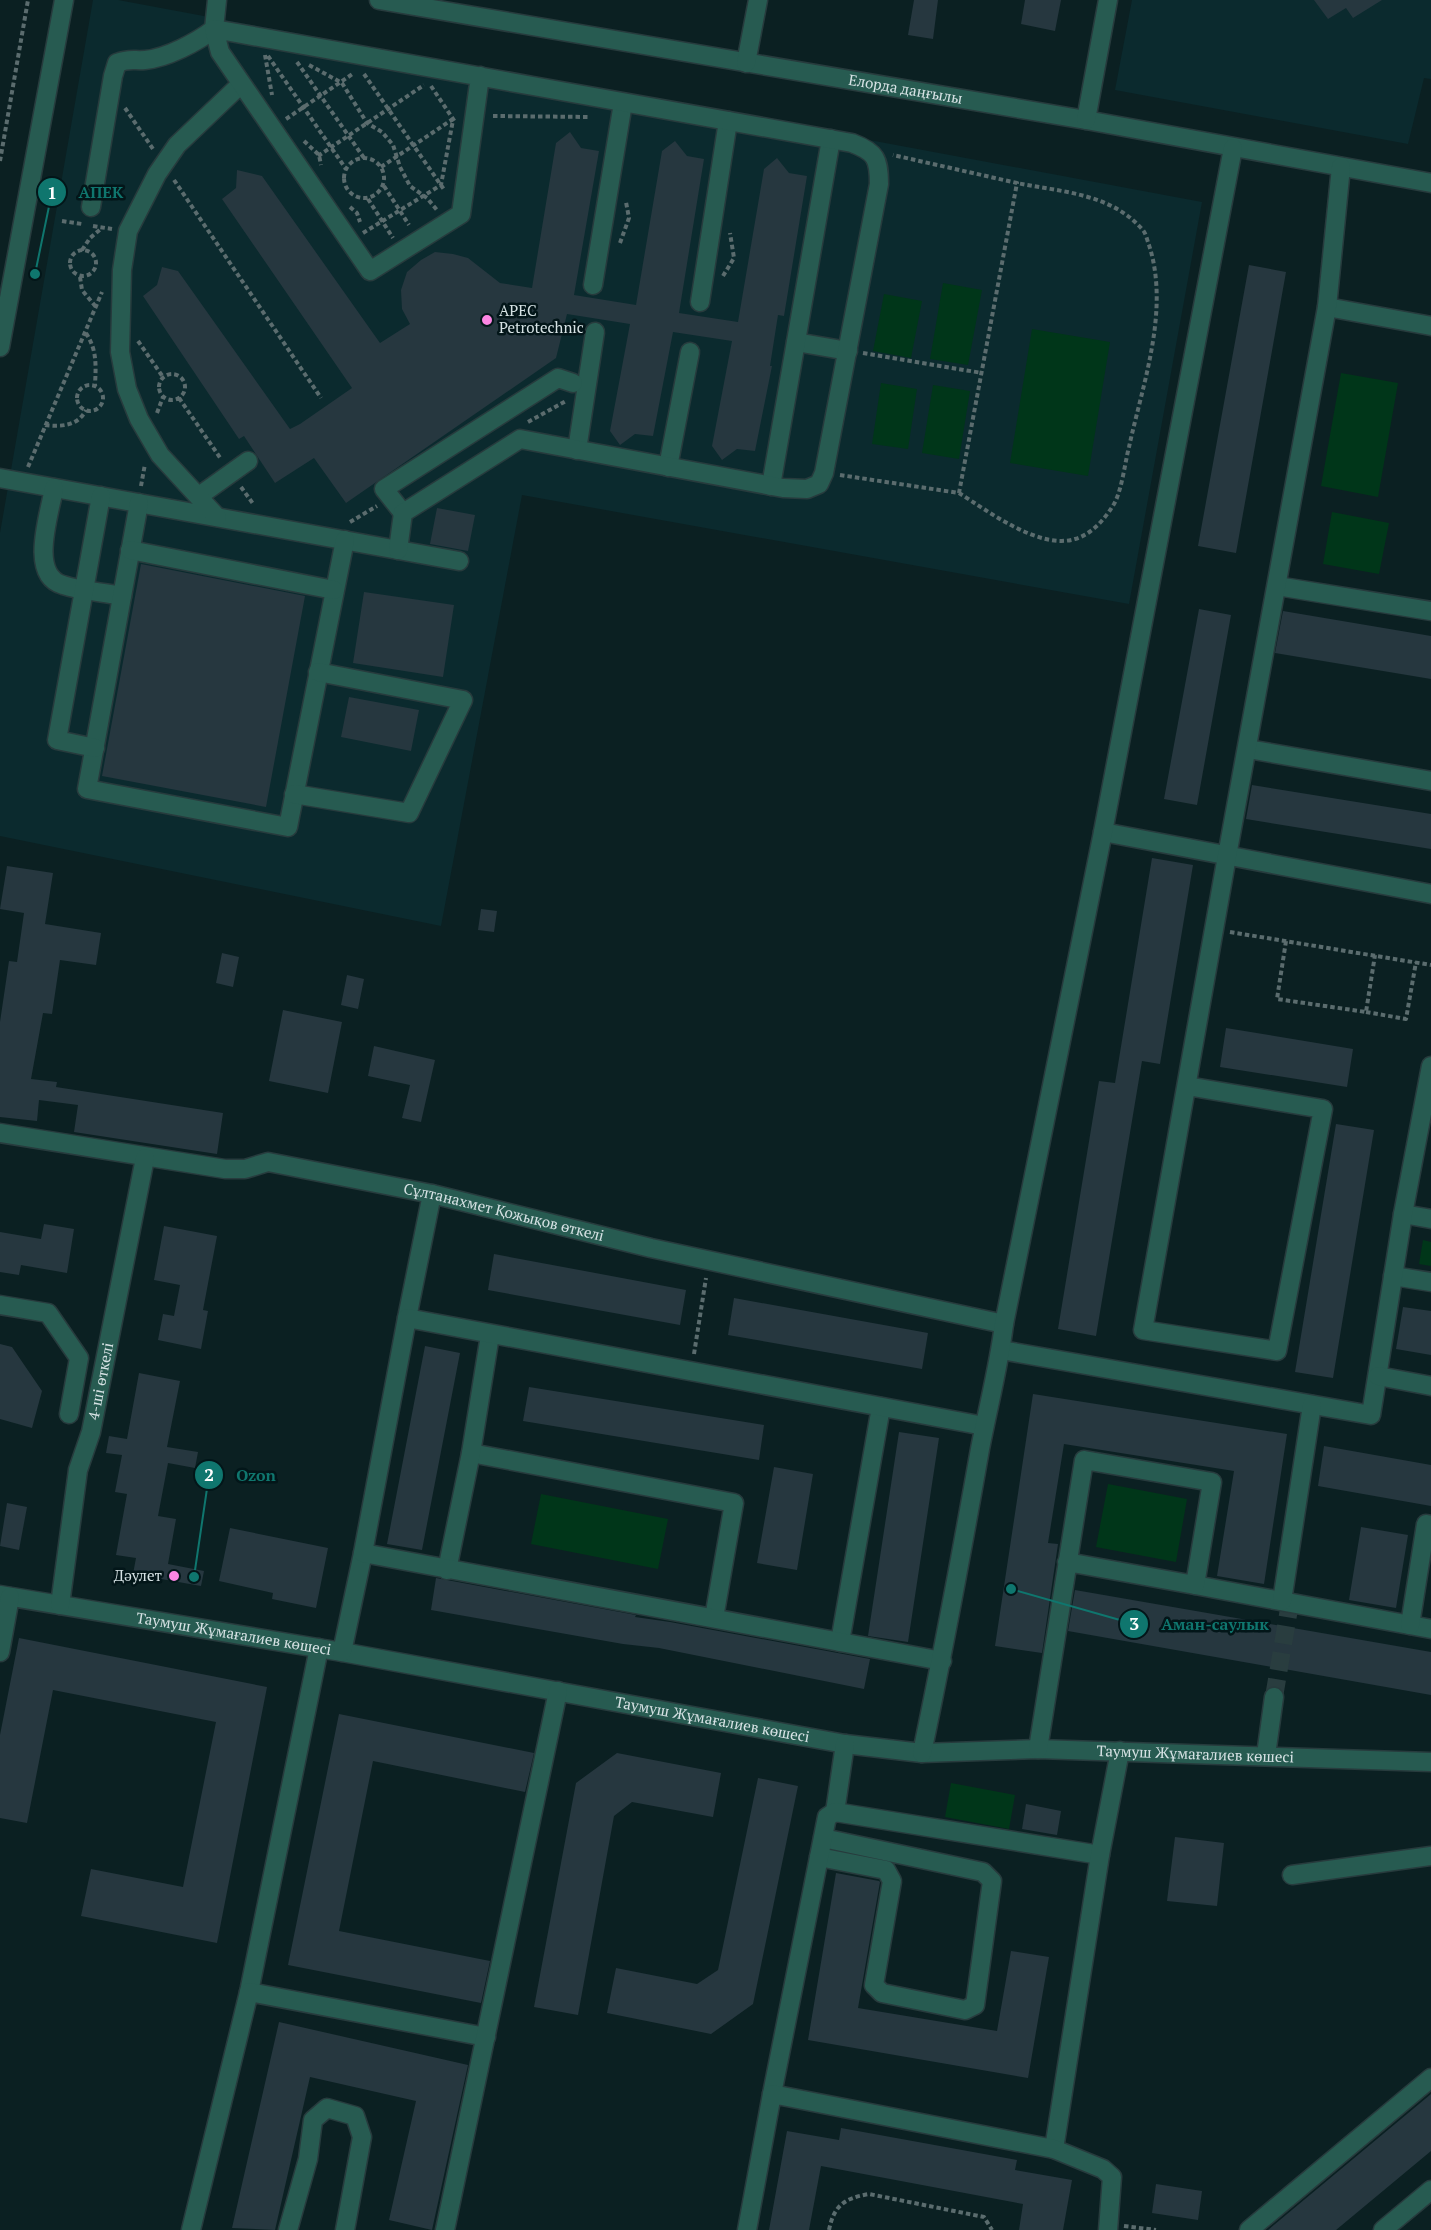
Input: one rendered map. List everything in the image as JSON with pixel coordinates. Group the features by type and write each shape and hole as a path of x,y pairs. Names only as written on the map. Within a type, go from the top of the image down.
{"street":[{"path":"0,347 64,0"},
{"path":"217,0 214,29 220,52 370,271 461,214 480,76"},
{"name":"Елорда даңғылы","path":"379,0 408,2 746,63 1086,120 1431,183"},
{"path":"746,63 758,0"},
{"path":"1086,120 1108,0"},
{"path":"91,207 111,86 117,63 128,58 145,60 194,44 214,29 480,76 622,110 728,121 852,143 870,150 879,164 879,184 824,473 819,484 807,489 771,486 520,440 505,442 403,513"},
{"path":"217,517 160,455 139,419 127,388 122,361 120,316 122,270 128,231 141,203 164,165 177,145 241,84"},
{"path":"593,285 622,110"},
{"path":"700,302 728,121"},
{"path":"771,486 831,140"},
{"path":"922,1754 942,1661 1004,1324 1103,832 1233,148"},
{"path":"1187,1086 1323,1109 1277,1351 1143,1330 1327,307 1341,167"},
{"path":"1327,307 1431,326"},
{"path":"577,450 580,386 595,332"},
{"path":"796,342 848,351"},
{"path":"668,467 690,352"},
{"path":"398,550 403,513 384,489 558,378 580,386"},
{"path":"493,420 505,442"},
{"path":"200,496 248,461"},
{"path":"0,478 217,517 346,532 398,550 459,561"},
{"path":"54,488 42,553 51,580 62,585 122,596"},
{"path":"95,748 57,740 102,496"},
{"path":"139,503 87,789 288,827 346,532"},
{"path":"130,550 334,590"},
{"path":"1277,586 1431,611"},
{"path":"294,794 409,813 464,700 318,672"},
{"path":"1248,749 1431,781"},
{"path":"1103,832 1431,894"},
{"path":"1001,1350 1371,1415 1403,1214 1431,1066"},
{"name":"Сұлтанахмет Қожықов өткелі","path":"0,1133 225,1170 245,1169 268,1162 432,1194 709,1260 1004,1324"},
{"name":"4-ші өткелі","path":"60,1605 78,1470 91,1432 146,1158"},
{"path":"342,1652 432,1194"},
{"path":"1403,1214 1431,1219"},
{"path":"1393,1276 1431,1282"},
{"path":"0,1305 48,1313 79,1358 69,1414"},
{"path":"407,1318 984,1426"},
{"path":"447,1570 471,1453 490,1335"},
{"path":"1378,1376 1431,1386"},
{"path":"1282,1601 1312,1405"},
{"path":"840,1642 881,1407"},
{"path":"471,1453 734,1503 714,1618"},
{"path":"1038,1749 1084,1460 1212,1482 1196,1585"},
{"path":"1410,1625 1426,1524 1431,1525"},
{"path":"363,1553 942,1661"},
{"path":"1066,1562 1431,1629"},
{"path":"0,1652 5,1596"},
{"name":"Таумуш Жұмағалиев көшесі","path":"5,1596 342,1652 845,1744 922,1754 1038,1749 1431,1762"},
{"path":"191,2230 249,1992 319,1648"},
{"path":"445,2230 558,1691"},
{"path":"1266,1755 1274,1697"},
{"path":"835,1812 845,1744"},
{"path":"1054,2149 1100,1854 1120,1751"},
{"path":"747,2230 827,1817 835,1812 1100,1854"},
{"path":"819,1857 886,1870 892,1881 874,1985 882,1993 964,2010 975,2005 992,1881 983,1872 823,1838"},
{"path":"1292,1875 1431,1856"},
{"path":"249,1992 486,2037"},
{"path":"1249,2230 1431,2078"},
{"path":"772,2094 1054,2149 1103,2169 1112,2177 1108,2227"},
{"path":"288,2230 308,2159 313,2120 327,2108 355,2116 362,2137 345,2230"},
{"path":"1383,2230 1431,2190"}],"path":[{"path":"0,161 28,0"},
{"path":"264,51 346,169"},
{"path":"364,158 293,56 340,82 367,123 382,132 393,145 396,157 410,186 424,195 437,210 444,225"},
{"path":"272,128 360,69 461,214"},
{"path":"299,168 429,82 471,146"},
{"path":"111,86 321,398"},
{"path":"475,116 622,110"},
{"path":"381,167 453,119"},
{"path":"350,241 441,185 453,119"},
{"path":"824,473 959,493 1024,532 1050,540 1074,540 1099,525 1116,501 1151,351 1157,301 1154,260 1144,231 1121,210 1094,198 870,150"},
{"path":"364,158 371,159 381,167 385,179 380,192 368,199 357,198 347,189 344,175 350,163 364,158"},
{"path":"959,493 1017,183"},
{"path":"368,199 393,238 410,246 410,227 384,186"},
{"path":"96,307 82,290 80,277 71,270 70,261 74,253 82,250 90,238 103,228"},
{"path":"80,277 90,274 96,264 93,256 82,250"},
{"path":"21,482 105,285"},
{"path":"120,316 163,377"},
{"path":"45,425 58,427 68,425 77,421 86,410 98,408 103,402 103,394 95,385 96,359 93,344 86,332"},
{"path":"848,351 981,374"},
{"path":"172,374 183,380 185,387 179,398 167,399 160,393 159,385 163,377 172,374"},
{"path":"86,410 77,400 79,391 86,385 95,385"},
{"path":"505,442 580,386"},
{"path":"179,398 253,505 265,507"},
{"path":"346,532 392,498"},
{"path":"1215,930 1431,965"},
{"path":"1286,941 1277,999 1406,1019 1416,962"},
{"path":"1366,1012 1375,955"},
{"path":"691,1372 709,1260"},
{"path":"829,2230 832,2215 850,2198 869,2194 984,2217 992,2230"},
{"path":"1108,2227 1156,2230"}],"shaded area":[{"path":"93,0 118,0 1202,202 1129,604 522,495 441,926 0,836 0,533"},
{"path":"1132,0 1431,0 1431,79 1424,78 1408,144 1115,90"}],"green space":[{"path":"943,283 982,290 968,365 930,359"},
{"path":"884,294 922,301 911,358 873,351"},
{"path":"1032,329 1110,342 1088,476 1010,463"},
{"path":"1341,373 1398,383 1378,497 1321,486"},
{"path":"881,383 917,389 908,449 872,444"},
{"path":"933,385 970,391 959,459 922,453"},
{"path":"1332,512 1389,523 1379,574 1323,564"},
{"path":"1423,1240 1431,1242 1431,1266 1419,1264"},
{"path":"1108,1484 1187,1499 1176,1562 1096,1547"},
{"path":"541,1494 668,1519 658,1569 531,1544"},
{"path":"951,1783 1015,1795 1009,1829 945,1817"}],"building":[{"path":"914,0 938,0 933,39 908,35"},
{"path":"1025,0 1061,0 1055,31 1021,24"},
{"path":"1314,0 1382,0 1353,18 1346,8 1328,19"},
{"name":"APEC Petrotechnic","path":"570,132 581,148 599,151 574,295 636,305 662,151 675,141 687,156 704,159 679,313 738,322 764,169 777,158 789,173 807,176 784,316 778,315 770,366 772,366 755,451 737,449 722,460 712,446 732,341 673,332 653,436 635,434 620,445 610,431 630,324 567,314 556,358 346,503 314,458 275,483 244,436 239,439 143,296 157,285 162,267 178,271 290,429 352,388 222,199 236,188 237,170 262,176 380,343 410,324 402,309 401,290 407,272 435,252 468,258 500,283 532,288 556,143"},
{"path":"1249,265 1286,272 1236,553 1198,546"},
{"path":"437,508 475,515 468,551 430,544"},
{"path":"141,564 305,596 266,807 102,776"},
{"path":"364,592 454,605 443,677 353,663"},
{"path":"1199,609 1231,615 1197,805 1164,799"},
{"path":"1283,611 1431,636 1431,679 1275,653"},
{"path":"349,697 419,710 411,751 341,737"},
{"path":"1252,785 1431,814 1431,849 1246,819"},
{"path":"1152,858 1193,865 1160,1064 1142,1061 1096,1336 1058,1329 1099,1081 1115,1083"},
{"path":"7,866 53,873 45,924 101,933 96,965 60,960 52,1014 43,1013 31,1079 57,1082 56,1087 223,1113 217,1154 74,1132 78,1105 39,1100 37,1121 0,1117 0,1022 9,961 17,962 24,913 0,909"},
{"path":"481,909 497,911 494,932 478,930"},
{"path":"222,953 239,957 233,987 216,983"},
{"path":"347,975 364,979 358,1009 341,1005"},
{"path":"283,1010 342,1022 328,1093 269,1081"},
{"path":"1226,1028 1353,1049 1347,1087 1220,1067"},
{"path":"374,1046 435,1060 421,1122 402,1118 410,1085 368,1076"},
{"path":"1336,1124 1374,1130 1333,1378 1295,1372"},
{"path":"44,1224 74,1229 67,1273 21,1265 19,1275 0,1272 0,1232 41,1239"},
{"path":"164,1226 217,1236 203,1310 208,1311 201,1349 158,1340 163,1314 174,1316 180,1285 154,1280"},
{"path":"494,1254 686,1290 680,1325 488,1290"},
{"path":"734,1298 928,1333 922,1369 728,1335"},
{"path":"1403,1307 1431,1311 1431,1355 1396,1349"},
{"path":"0,1344 12,1347 42,1391 32,1428 0,1419"},
{"path":"425,1346 460,1353 422,1550 387,1544"},
{"path":"139,1373 180,1381 167,1447 198,1452 195,1468 168,1463 158,1516 176,1519 168,1564 204,1571 201,1586 133,1574 136,1558 116,1555 127,1494 115,1492 122,1455 106,1453 109,1436 127,1439"},
{"path":"529,1387 764,1425 759,1460 523,1421"},
{"path":"1033,1394 1287,1434 1264,1584 1217,1576 1234,1471 1064,1444 1048,1543 1058,1544 1042,1653 995,1646"},
{"path":"899,1432 939,1438 908,1642 868,1636"},
{"path":"1324,1446 1431,1465 1431,1506 1318,1486"},
{"path":"774,1467 813,1474 797,1570 757,1563"},
{"path":"7,1503 27,1507 19,1550 0,1546"},
{"path":"1361,1527 1408,1535 1396,1608 1349,1600"},
{"path":"230,1528 328,1548 316,1608 272,1599 273,1593 219,1581"},
{"path":"436,1578 636,1615 635,1617 870,1659 864,1689 659,1648 623,1644 431,1610"},
{"path":"1075,1590 1431,1652 1431,1695 1068,1631"},
{"path":"19,1638 267,1687 217,1943 81,1916 91,1869 183,1887 216,1722 53,1690 27,1823 0,1818 0,1735"},
{"path":"339,1714 534,1753 525,1792 373,1761 339,1931 490,1961 481,2003 288,1965"},
{"path":"617,1753 721,1773 713,1817 632,1802 614,1816 578,2015 534,2007 576,1783"},
{"path":"758,1778 798,1786 753,2004 711,2034 607,2013 616,1968 697,1984 718,1970"},
{"path":"1026,1804 1061,1811 1057,1835 1022,1829"},
{"path":"1175,1837 1224,1843 1217,1906 1167,1901"},
{"path":"836,1873 880,1882 858,2008 997,2031 1011,1951 1049,1957 1028,2078 808,2040"},
{"path":"279,2022 468,2065 432,2230 389,2220 416,2101 310,2077 275,2230 232,2228"},
{"path":"1431,2094 1431,2151 1336,2230 1268,2230"},
{"path":"841,2128 1017,2160 1015,2170 1072,2180 1063,2230 1019,2230 1023,2204 821,2166 809,2230 769,2230 787,2131 839,2140"},
{"path":"1156,2184 1202,2191 1198,2220 1152,2213"}],"tunnel":[{"path":"1274,1697 1290,1603"}],"place":[{"name":"АПЕК","path":"35,274"},
{"name":"APEC Petrotechnic","path":"487,320"},
{"name":"Дәулет","path":"174,1576"},
{"name":"Ozon","path":"194,1577"},
{"name":"Аман-саулык","path":"1011,1589"}]}
